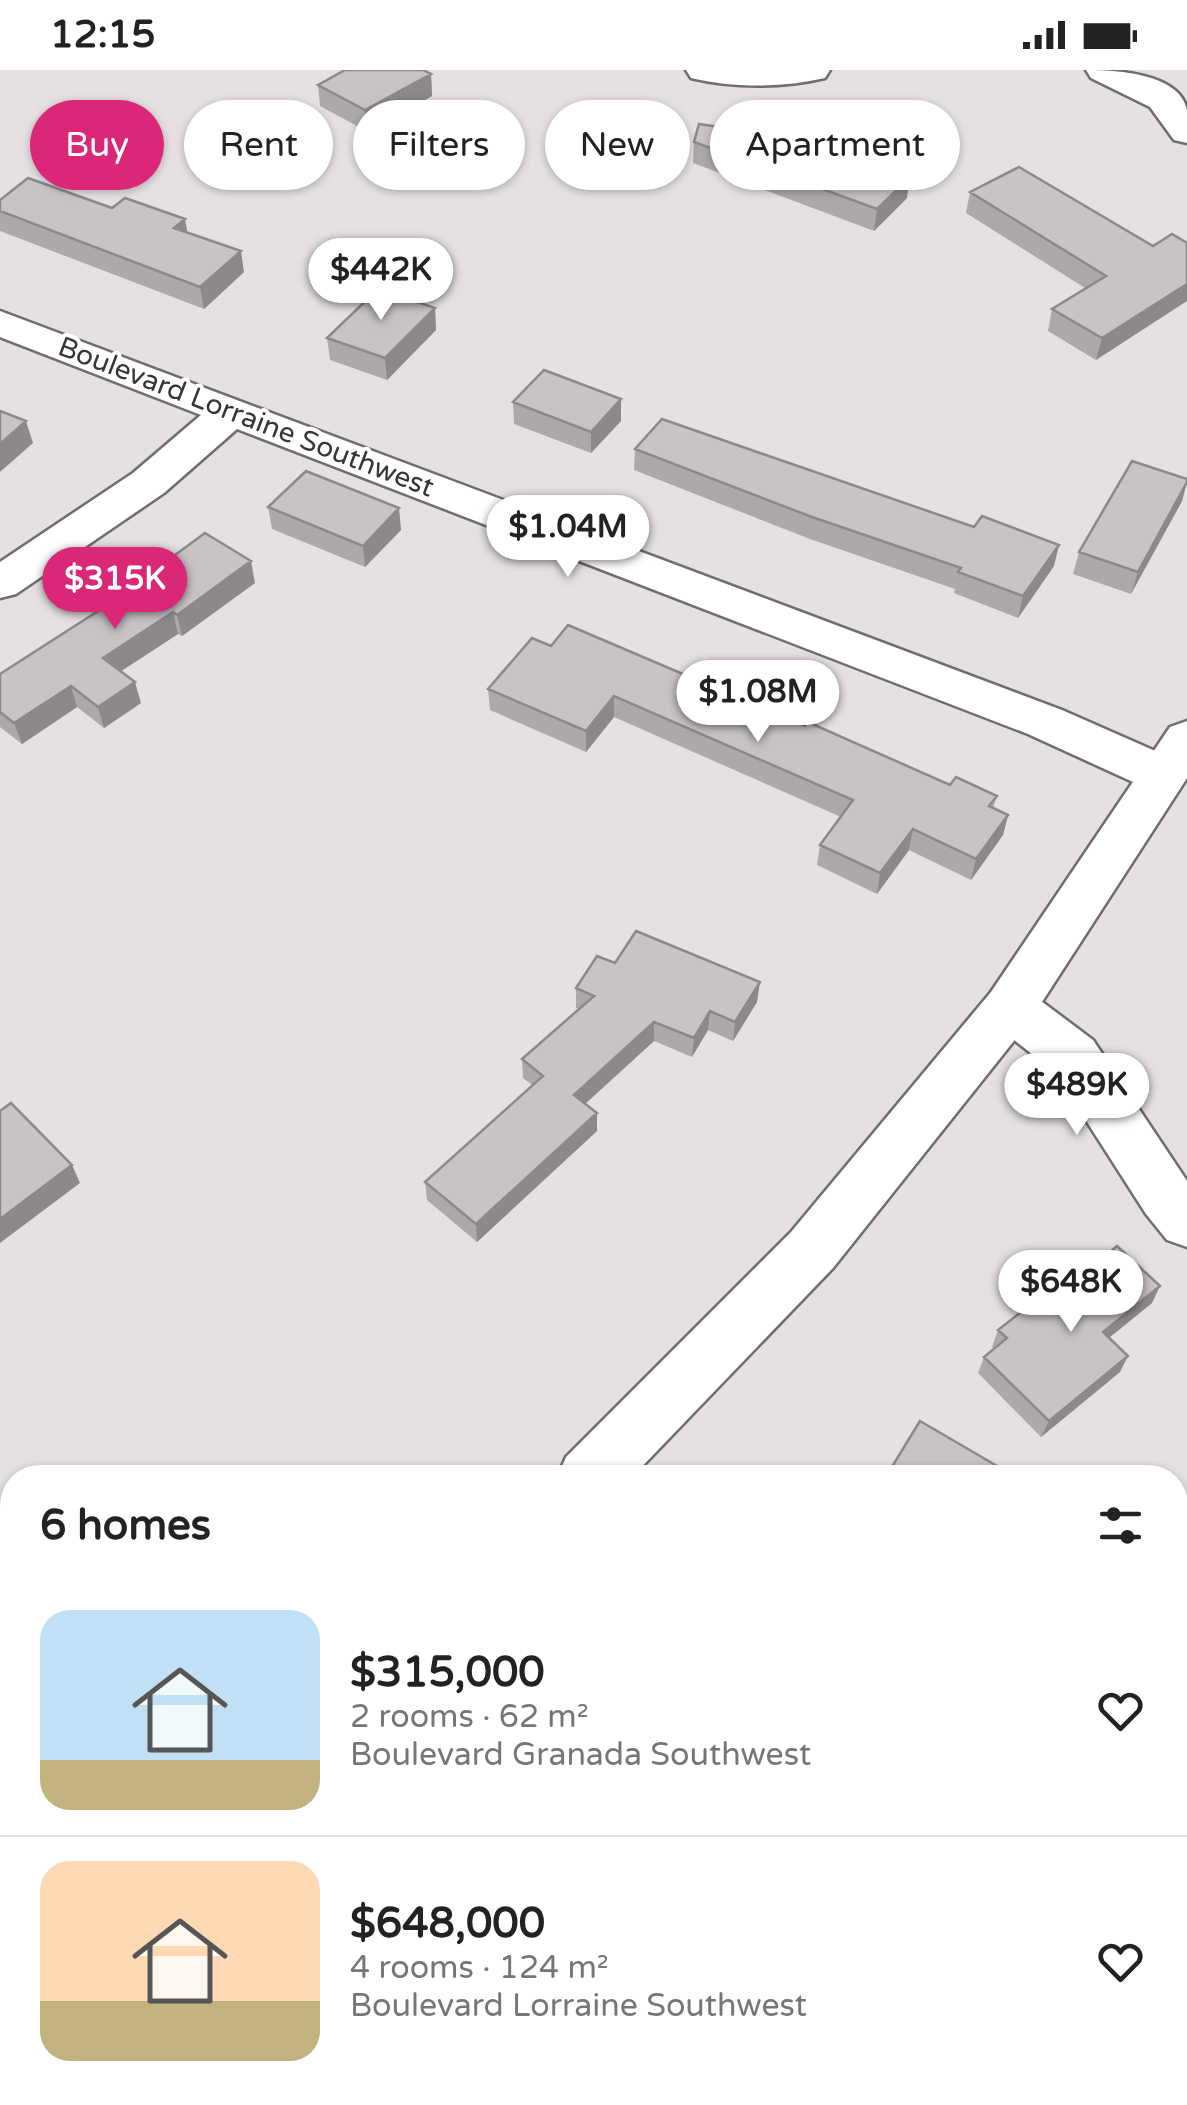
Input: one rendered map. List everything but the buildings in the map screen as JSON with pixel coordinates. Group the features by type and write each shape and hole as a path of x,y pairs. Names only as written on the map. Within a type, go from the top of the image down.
{"street":[{"path":"704,70 737,75 812,70"},
{"path":"1104,70 1152,84 1187,132"},
{"name":"Boulevard Lorraine Southwest","path":"0,323 1045,722 1174,756"},
{"path":"0,583 133,497 184,458 230,411"},
{"path":"601,1465 812,1250 1010,1007 1174,756"},
{"path":"1010,1007 1074,1056 1166,1198 1187,1222"}]}
